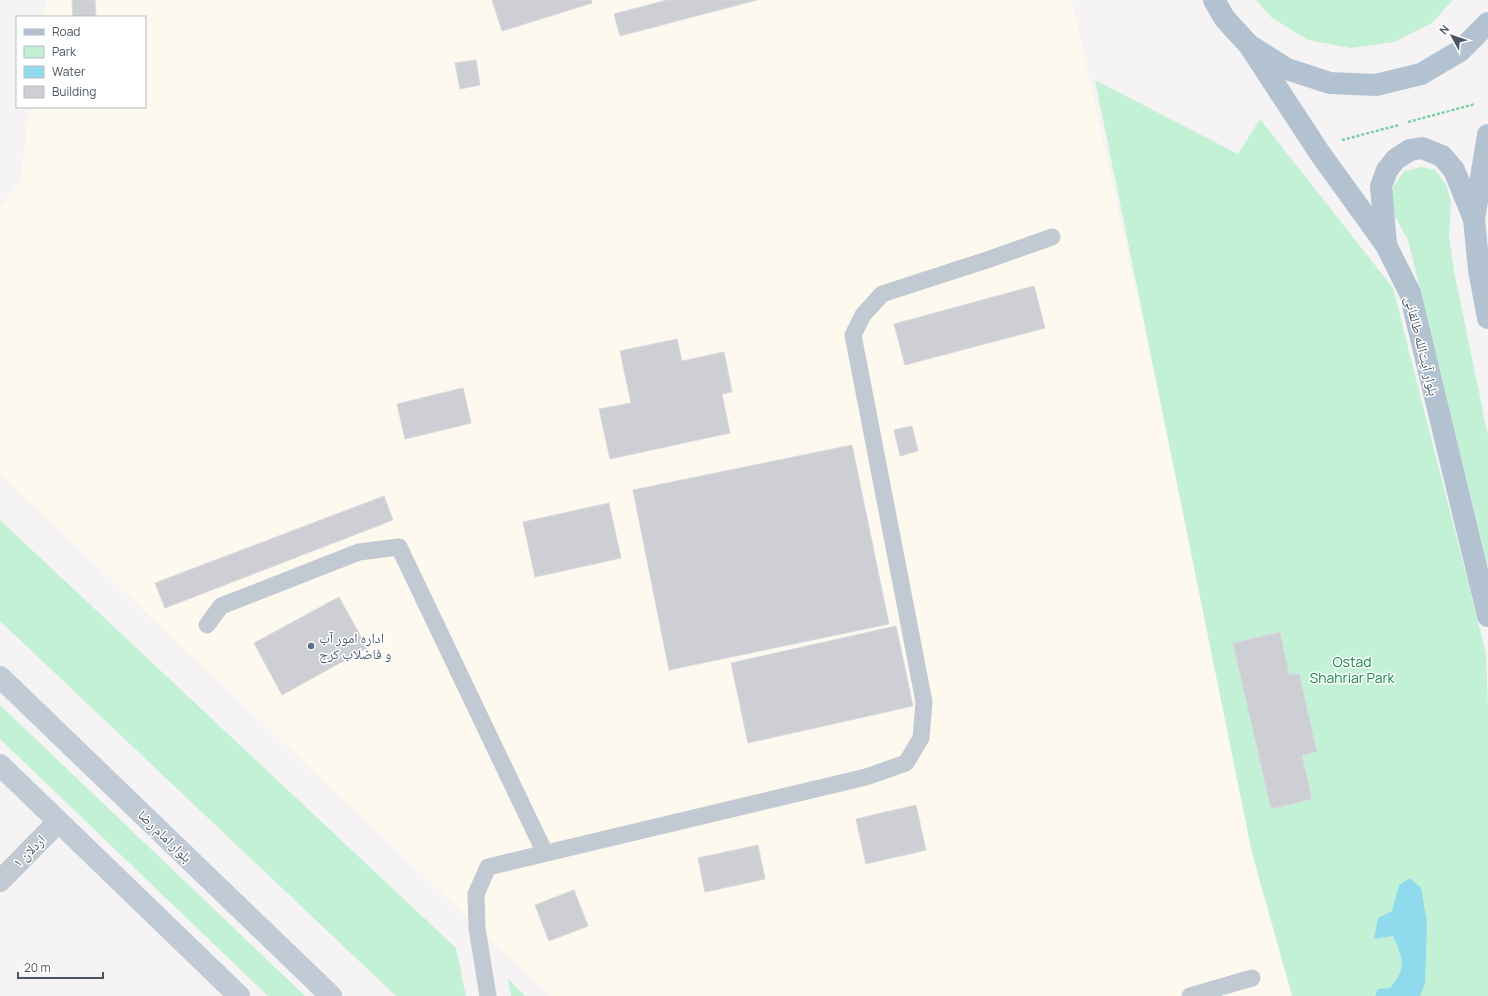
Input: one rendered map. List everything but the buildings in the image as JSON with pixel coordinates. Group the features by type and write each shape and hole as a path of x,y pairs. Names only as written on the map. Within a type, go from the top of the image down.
{"main road":[{"path":"1214,0 1225,19 1249,45 1287,70 1330,83 1376,84 1420,74 1460,51 1488,22"},
{"name":"بلوار آیت‌الله طالقانی","path":"1249,45 1319,152 1386,245 1410,293 1488,616"},
{"path":"1488,135 1474,219 1479,270 1488,318"},
{"path":"1386,245 1381,186 1387,170 1396,159 1410,150 1422,148 1442,156 1454,170 1474,219"},
{"name":"بلوار امام رضا","path":"0,677 331,996"},
{"path":"0,765 239,996"}],"street":[{"name":"اردلان ۱","path":"0,881 58,822"}],"lane":[{"path":"488,996 477,928 476,894 488,867 866,777 906,762 921,738 924,702 853,334 863,315 882,294 1052,237"},
{"path":"207,626 221,606 359,552 399,547 545,854"},
{"path":"1190,996 1252,978"}],"shaded area":[{"path":"46,0 1072,0 1284,966 1294,996 550,996 0,474 0,207 20,181 30,108 146,108 146,16 43,16"}],"green space":[{"path":"1256,0 1453,0 1432,23 1394,42 1351,48 1308,40 1272,18"},
{"name":"Ostad Shahriar Park","path":"1095,80 1238,154 1260,119 1393,288 1486,653 1488,709 1488,996 1292,996 1252,853"},
{"path":"1422,167 1435,170 1446,184 1451,202 1449,238 1455,276 1488,436 1488,567 1408,240 1392,211 1392,189 1404,171"},
{"path":"0,520 456,948 466,996 396,996 0,621"},
{"path":"0,705 305,996 268,996 0,739"},
{"path":"508,979 525,996 511,996"}],"water":[{"path":"1410,878 1421,888 1427,922 1425,983 1420,996 1375,996 1378,989 1390,988 1399,975 1402,963 1393,936 1374,939 1378,918 1392,911 1399,885"}],"place":[{"name":"اداره امور آب و فاضلاب کرج","path":"311,646"}]}
